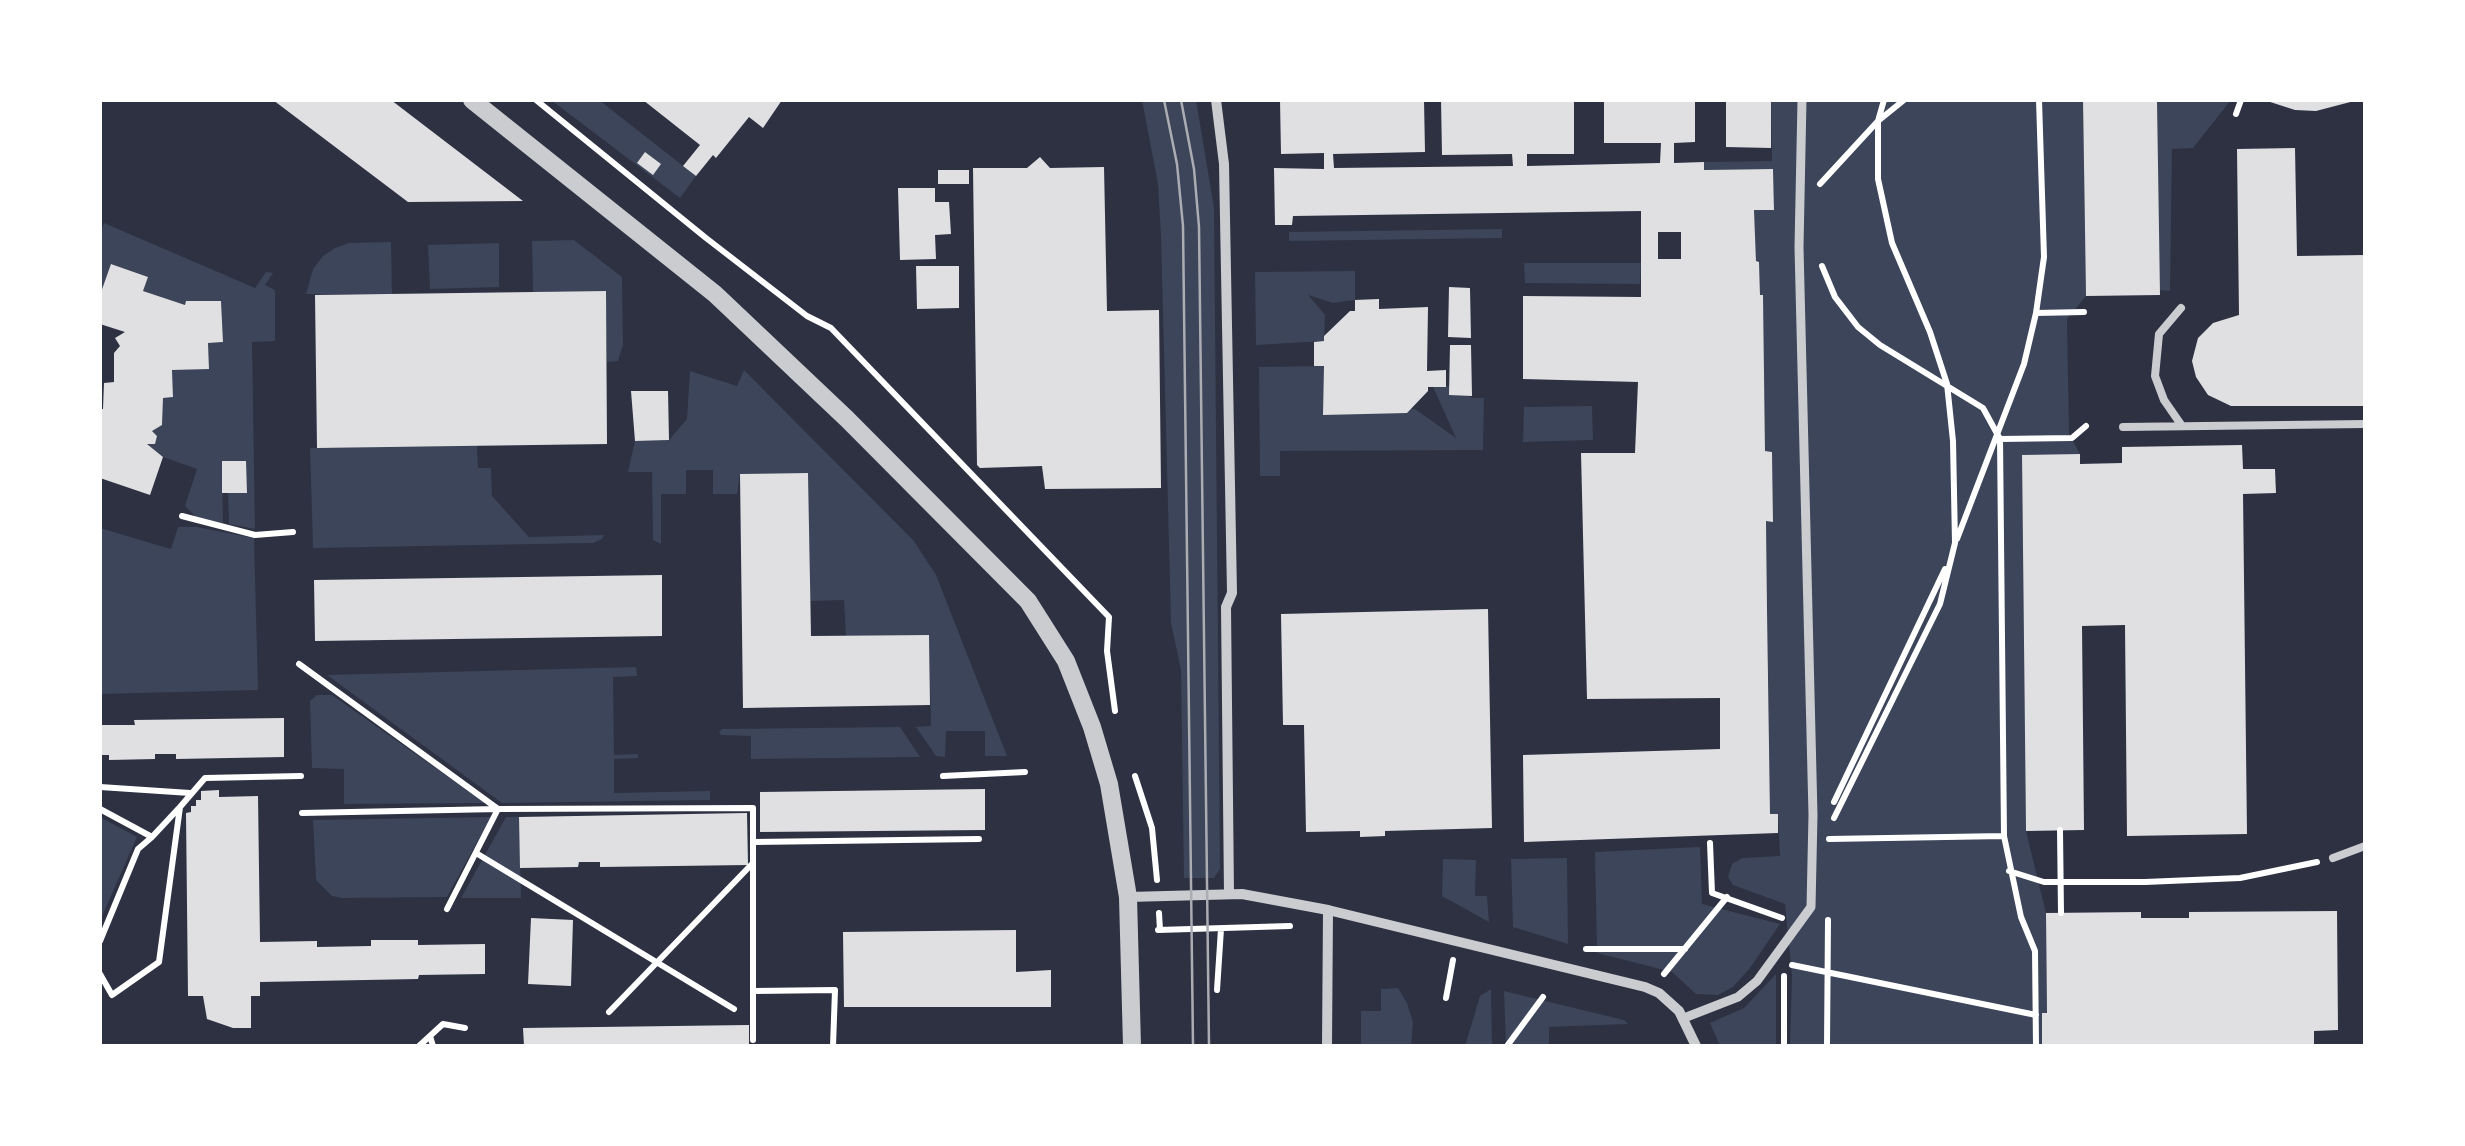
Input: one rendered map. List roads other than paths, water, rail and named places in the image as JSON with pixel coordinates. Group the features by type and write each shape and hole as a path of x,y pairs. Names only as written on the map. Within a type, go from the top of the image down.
{"street":[{"path":"472,100 715,294 847,419 1028,601 1066,662 1092,726 1112,798 1128,897 1132,1046"},
{"path":"1216,100 1224,164 1232,592 1226,607 1229,894"},
{"path":"1684,1018 1738,996 1757,981 1810,906 1813,839 1799,247 1802,100"},
{"path":"1128,897 1229,894 1293,901 1644,987 1670,1001 1684,1018 1696,1046"},
{"path":"1327,1046 1328,910"}],"lane":[{"path":"2181,308 2160,334 2155,376 2164,400 2182,426"},
{"path":"2122,428 2365,424"},
{"path":"2333,858 2365,846"}],"tram line":[{"path":"1164,100 1177,164 1183,226 1193,1046"},
{"path":"1181,100 1194,169 1199,227 1209,1046"}]}
